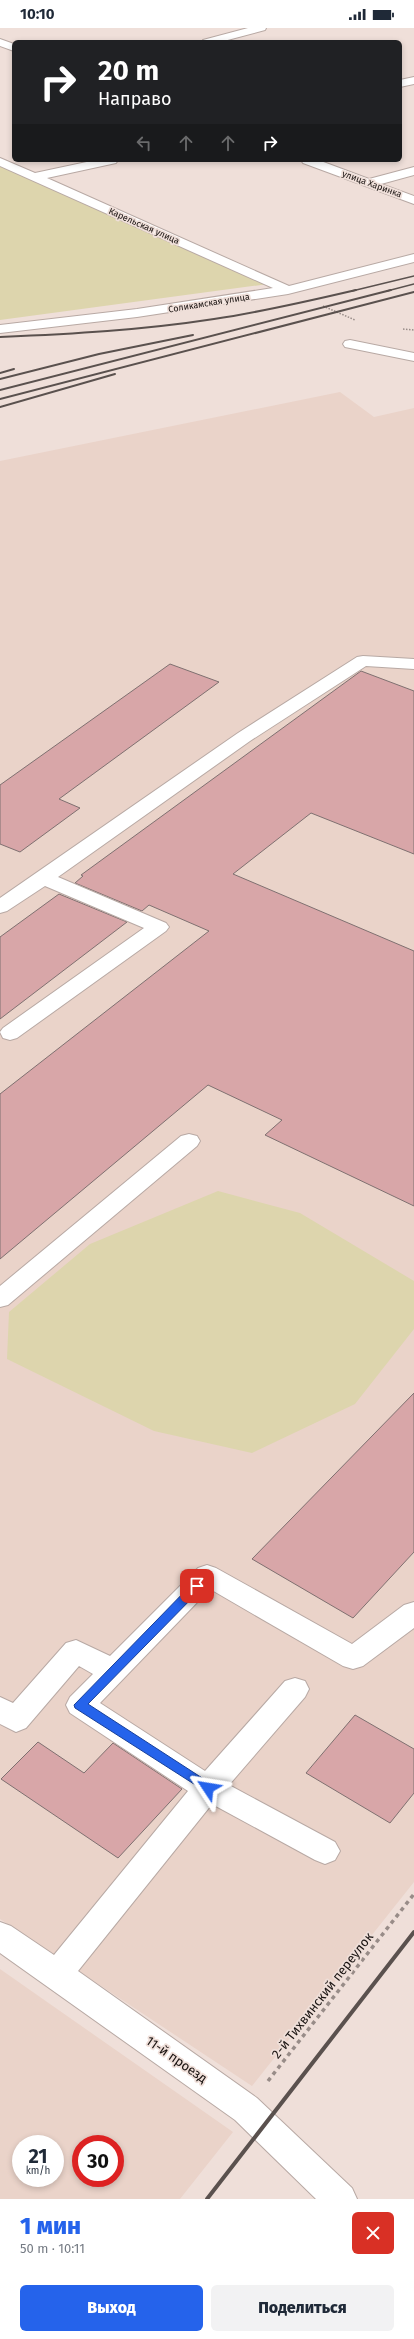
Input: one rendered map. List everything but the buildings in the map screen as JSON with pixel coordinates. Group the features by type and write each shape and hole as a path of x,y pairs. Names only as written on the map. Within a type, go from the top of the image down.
{"street":[{"path":"215,40 261,28"},
{"path":"0,42 12,47"},
{"path":"402,83 414,80"},
{"name":"Карельская улица","path":"0,162 288,290"},
{"path":"35,177 103,162"},
{"name":"улица Харинка","path":"312,162 414,200"},
{"path":"369,183 414,171"},
{"name":"Соликамская улица","path":"0,329 137,313 288,290 414,258"},
{"path":"350,344 414,357"},
{"path":"0,907 44,878 244,737 363,661 414,664"},
{"path":"10,1032 159,927 44,878"},
{"path":"0,1299 189,1141"},
{"path":"325,1851 208,1788 80,1705 207,1575 353,1658 414,1613"},
{"path":"0,1709 16,1720 76,1651 112,1671"},
{"path":"57,1974 208,1788 295,1689"},
{"name":"11-й проезд","path":"0,1936 57,1974 246,2109 340,2199"}],"path":[{"path":"288,290 368,326 350,344"},
{"name":"2-й Тихвинский переулок","path":"246,2109 414,1894"}],"shaded area":[{"path":"0,166 268,284 0,320"},
{"path":"340,392 374,417 414,408 414,1882 252,2086 0,1919 0,461"},
{"path":"218,1191 300,1213 414,1281 414,1329 355,1404 252,1453 154,1431 7,1359 9,1312 90,1244"},
{"path":"0,1969 233,2132 180,2199 0,2199"}],"railway":[{"path":"352,291 414,276"},
{"path":"387,291 414,284"},
{"path":"0,337 107,331 187,323 268,310 356,290"},
{"path":"0,390 391,290"},
{"path":"0,399 414,292"},
{"path":"0,379 99,354 193,335"},
{"path":"0,373 14,369"},
{"path":"0,407 115,374"},
{"path":"207,2199 414,1932"}],"route":[{"path":"197,1586 80,1705 208,1788"}]}
